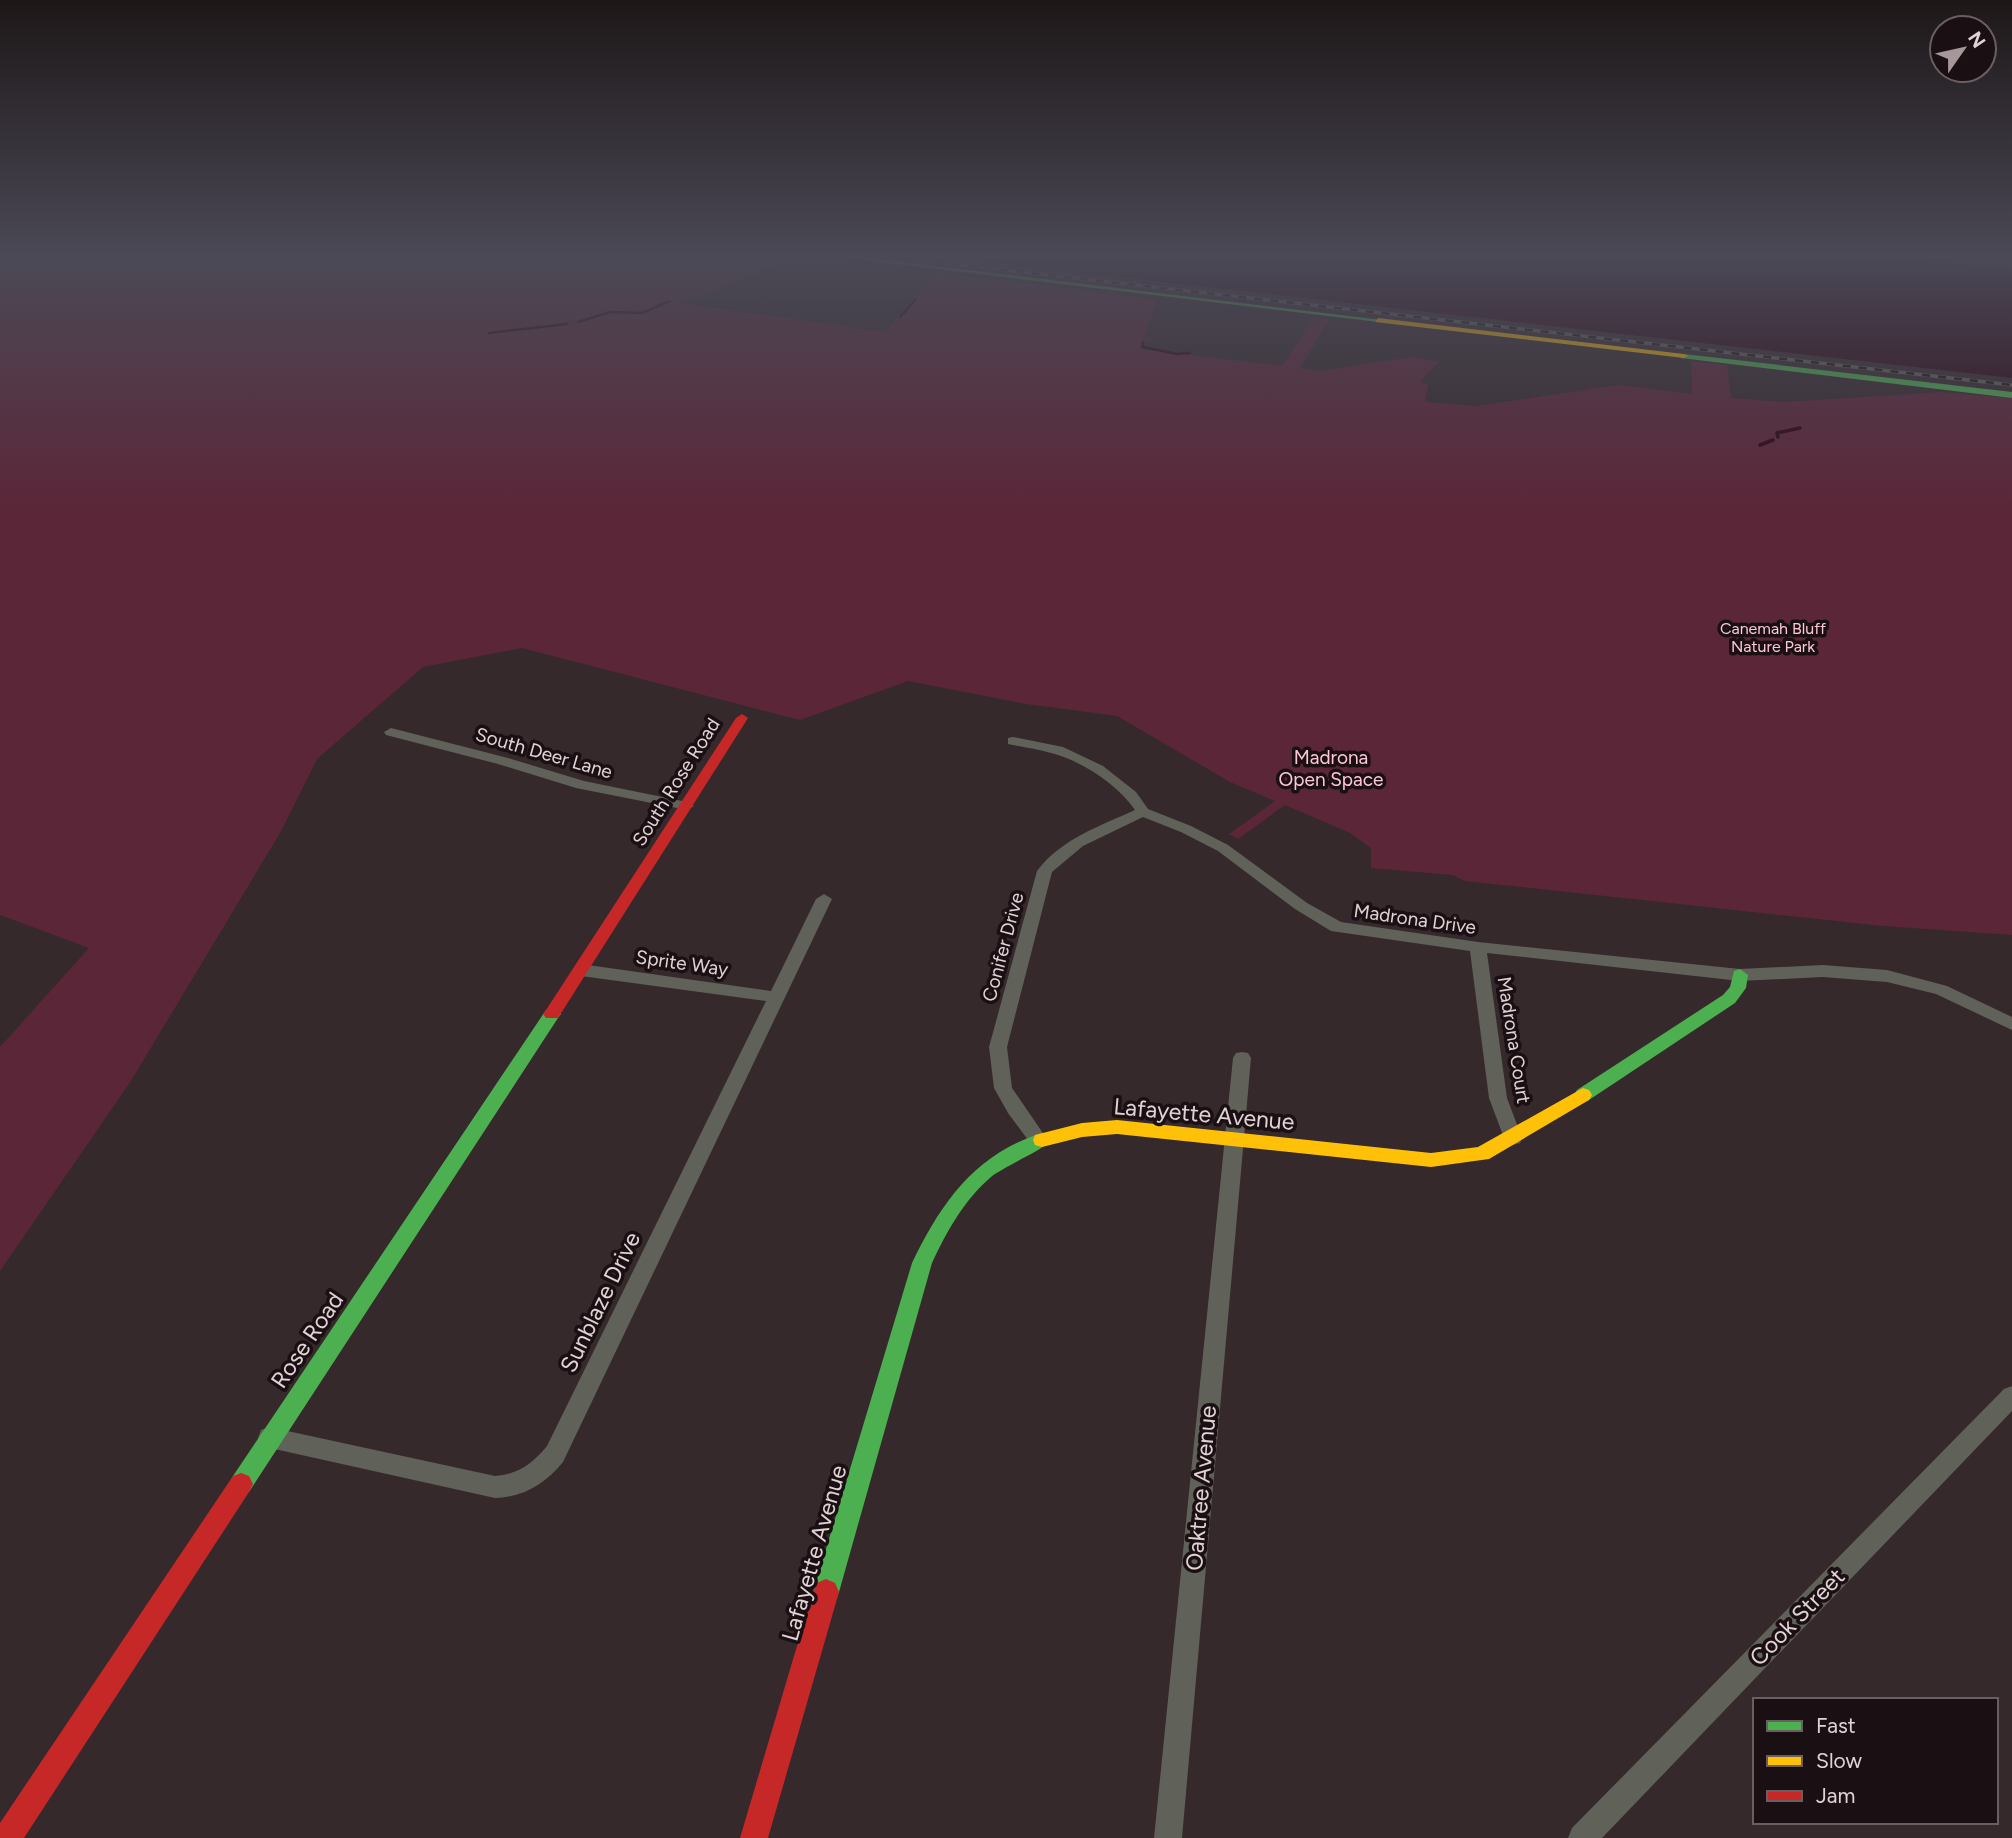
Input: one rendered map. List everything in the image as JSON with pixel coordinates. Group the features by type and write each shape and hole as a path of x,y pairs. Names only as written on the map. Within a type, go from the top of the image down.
{"main road":[{"path":"1548,341 2012,395"},
{"name":"South Rose Road","path":"646,869 742,718"},
{"name":"Rose Road","path":"7,1838 646,869"},
{"name":"Lafayette Avenue","path":"754,1838 922,1263 942,1218 976,1177 1005,1156 1038,1139 1117,1126 1431,1160 1482,1154 1555,1114 1729,999 1738,988 1740,975"}],"street":[{"name":"South Deer Lane","path":"391,732 581,785 687,806"},
{"name":"Madrona Drive","path":"1013,741 1058,750 1078,758 1117,784 1143,812 1186,829 1223,848 1301,906 1337,927 1478,947 1740,975"},
{"name":"Conifer Drive","path":"1038,1139 1014,1108 1003,1088 998,1047 1045,871 1073,845 1143,812"},
{"name":"Sunblaze Drive","path":"269,1438 495,1487 511,1487 528,1481 542,1470 555,1454 824,899"},
{"name":"Madrona Court","path":"1478,947 1498,1098 1513,1138"},
{"name":"Sprite Way","path":"581,970 776,998"},
{"path":"1740,975 1846,972 1912,982 1970,1002 2012,1024"},
{"name":"Oaktree Avenue","path":"1168,1838 1242,1058"},
{"name":"Cook Street","path":"1582,1838 2012,1396"}],"green space":[{"name":"Canemah Bluff Nature Park","path":"0,341 1153,341 1142,342 1140,349 1282,366 1298,341 1316,341 1300,368 1319,371 1411,357 1439,362 1421,380 1421,383 1428,384 1425,402 1477,406 1618,385 1692,394 1691,361 1727,365 1731,398 1784,402 1942,392 2012,398 2012,935 1883,926 1465,881 1452,875 1371,868 1371,848 1350,833 1285,805 1238,839 1229,834 1275,801 1230,782 1117,716 1026,704 908,681 800,720 522,648 423,667 317,759 280,833 131,1081 0,1271 0,1047 89,948 0,915"}],"shaded area":[{"path":"1682,341 2012,341 2012,378"}],"waterway":[{"path":"1143,342 1143,347 1177,354 1190,353"},
{"path":"1778,437 1777,433 1800,428"},
{"path":"1760,445 1773,440"}],"railway":[{"path":"1625,341 2012,385"}],"traffic: fast":[{"path":"1684,356 2012,395"},
{"path":"1583,1095 1729,999 1738,988 1740,975"},
{"path":"241,1484 552,1014"},
{"path":"826,1592 922,1263 932,1241 955,1203 983,1173 1000,1160 1042,1140"}],"traffic: slow":[{"path":"1555,341 1684,356"},
{"path":"1042,1140 1082,1130 1117,1127 1431,1160 1482,1154 1583,1095"}],"traffic: jam":[{"path":"552,1014 742,718"},
{"path":"7,1838 241,1484"},
{"path":"754,1838 826,1592"}],"park label":[{"name":"Madrona Open Space","path":"1331,768"}]}
